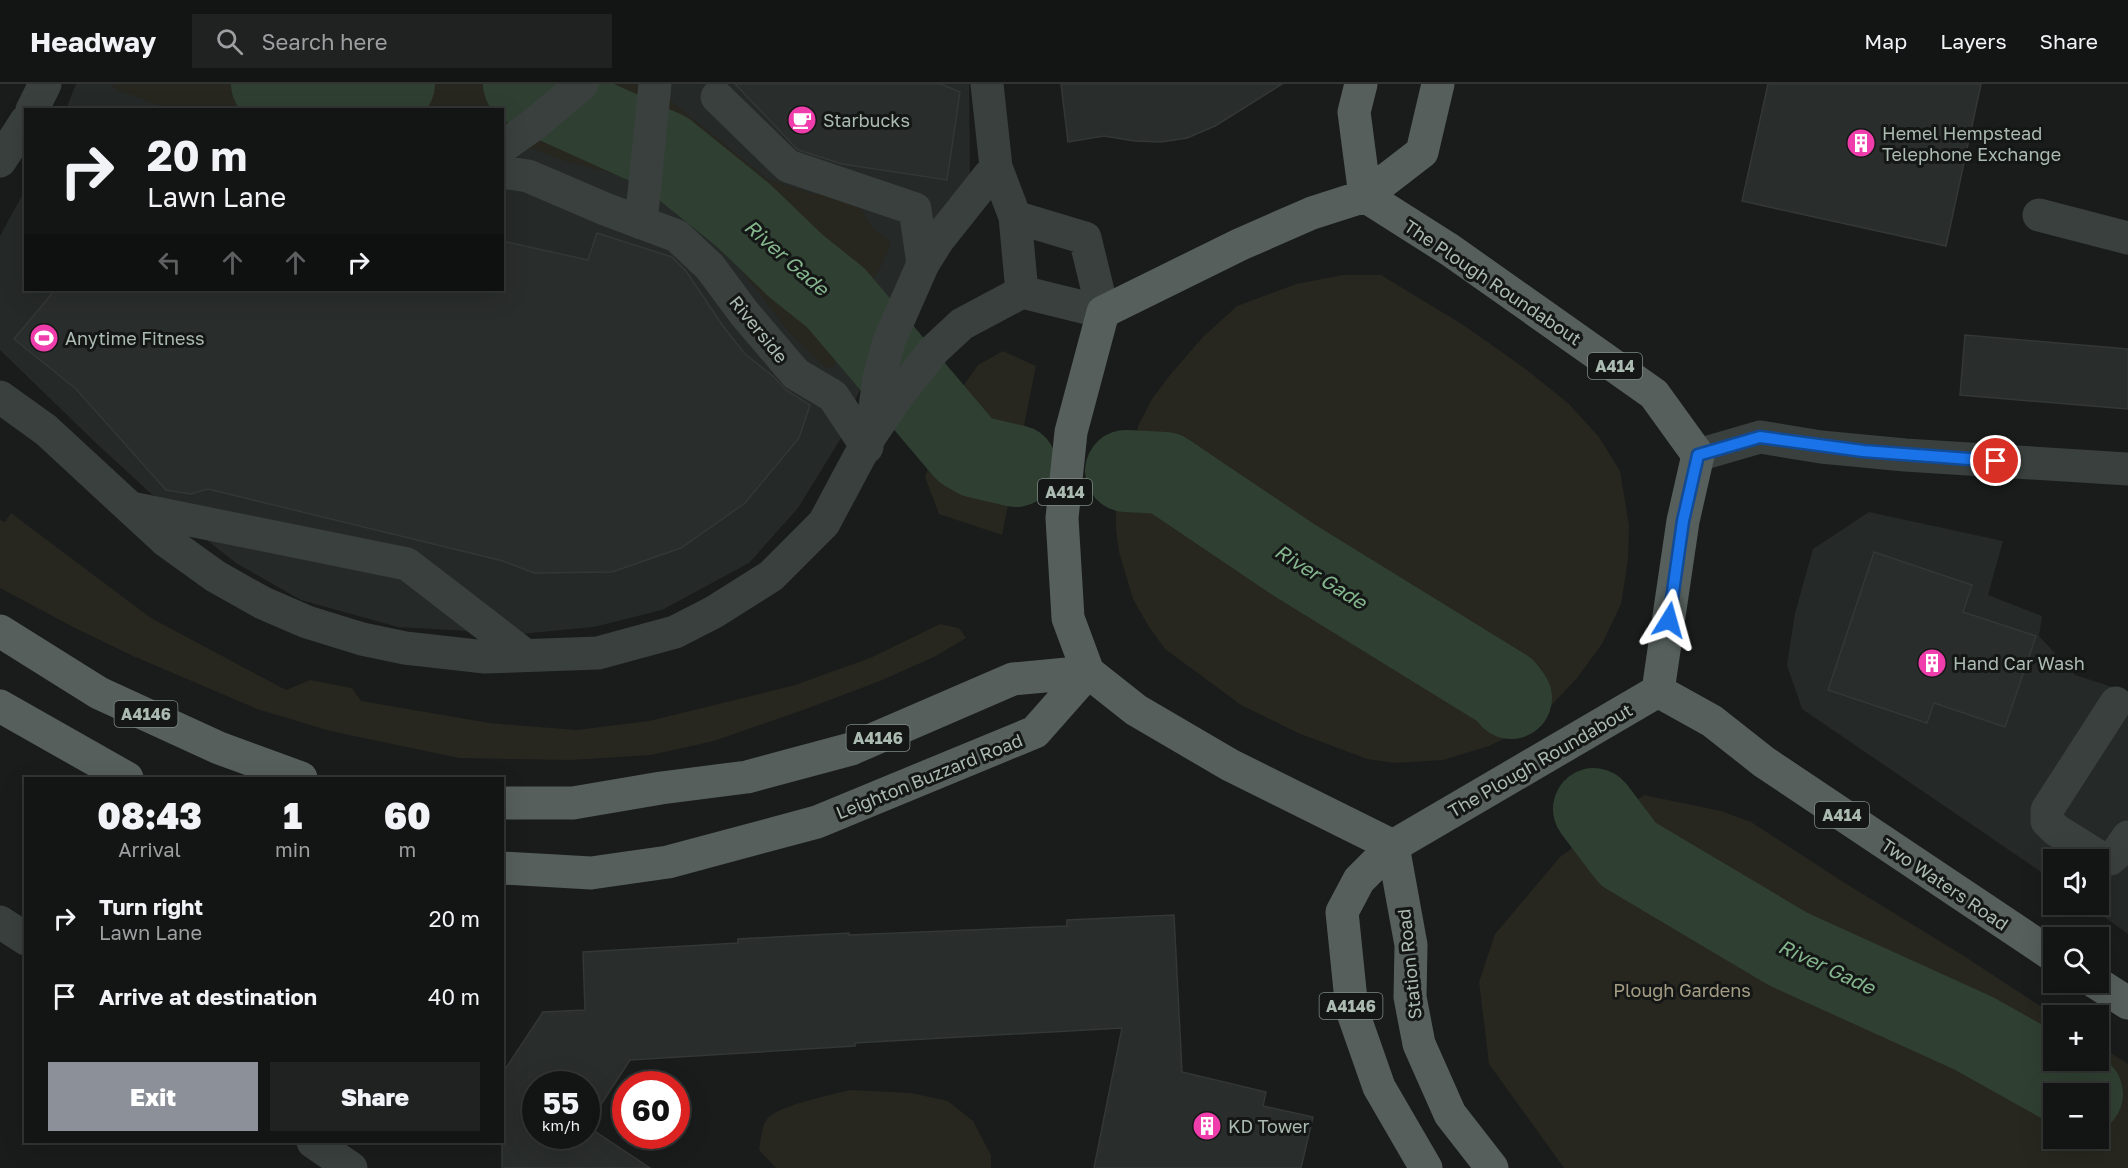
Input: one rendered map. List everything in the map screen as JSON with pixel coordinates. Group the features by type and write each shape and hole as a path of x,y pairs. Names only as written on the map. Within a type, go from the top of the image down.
{"main road":[{"path":"1361,84 1354,112 1365,196"},
{"path":"1103,312 1240,244 1312,213 1365,196 1422,152 1438,84"},
{"name":"The Plough Roundabout","path":"1365,196 1450,250 1654,394 1698,455"},
{"name":"A414","path":"1088,672 1068,618 1062,519 1071,432 1103,312"},
{"path":"1658,691 1683,521 1698,455"},
{"name":"A4146","path":"0,631 99,693 219,748 298,777"},
{"path":"1088,672 1136,710 1230,765 1393,846"},
{"name":"A4146","path":"504,802 573,803 661,788 747,777 851,749 1013,678 1088,672"},
{"name":"Leighton Buzzard Road","path":"504,868 591,873 668,862 817,822 1035,732 1088,672"},
{"name":"The Plough Roundabout","path":"1393,846 1658,691"},
{"name":"Two Waters Road","path":"1658,691 1712,721 1764,762 2043,949"},
{"path":"0,706 125,777"},
{"name":"A4146","path":"1393,846 1359,880 1342,912 1352,1010 1379,1087 1426,1168"},
{"name":"Station Road","path":"1393,846 1411,945 1410,997 1419,1044 1450,1114 1492,1168"},
{"path":"2109,991 2128,1003"}],"street":[{"path":"33,108 45,84"},
{"path":"504,146 532,126 582,84"},
{"path":"641,223 656,84"},
{"path":"987,84 996,166 1015,217 1022,292"},
{"path":"717,97 788,166 915,209 923,264"},
{"path":"0,160 24,124"},
{"path":"0,397 46,430 165,540 215,576 263,603 307,622 362,639 405,648 485,657 598,653 675,632 714,612 771,576 824,524 869,441 889,386 890,341 923,264 938,240 996,166"},
{"name":"Riverside","path":"504,172 528,176 677,236 710,267 744,313 796,374 832,396 869,441"},
{"path":"2039,215 2128,238"},
{"path":"889,386 962,324 1022,292 1103,312 1085,238 1015,217"},
{"path":"1698,455 1760,437 1821,447 1905,455 2128,469"},
{"path":"131,508 408,564 525,655"},
{"path":"2116,703 2048,810 2047,821 2056,830 2102,858 2110,859 2128,837"},
{"path":"0,921 24,938"},
{"path":"315,1143 351,1168"}],"shaded area":[{"path":"76,84 969,84 970,179 855,400 843,435 798,508 749,563 662,610 594,627 520,634 398,627 301,600 236,563 170,511 0,350 0,236 24,192 24,291 504,291 504,108 66,108"},
{"path":"1869,512 2003,541 1988,595 2042,616 2039,636 2075,675 2128,692 2128,934 2102,915 2109,915 2109,849 2043,849 2043,873 1802,709 1787,665 1795,613 1813,549"}],"green space":[{"path":"114,84 650,84 767,179 814,194 859,194 862,210 869,222 891,242 833,368 825,367 790,333 713,230 694,212 667,195 625,178 568,162 504,137 504,108 165,108 113,88"},
{"path":"1343,275 1381,275 1465,326 1527,370 1569,404 1599,437 1620,471 1629,525 1628,560 1621,604 1602,644 1577,678 1547,710 1514,734 1489,746 1443,760 1394,763 1367,759 1298,733 1241,705 1165,649 1133,599 1119,552 1116,507 1127,489 1127,477 1138,426 1152,399 1170,375 1203,337 1237,306 1296,284"},
{"path":"1003,351 1036,366 1002,535 939,514 925,477 946,410 978,365"},
{"path":"11,513 151,618 286,690 310,680 352,688 361,701 490,723 576,730 649,721 795,685 870,658 940,624 959,628 966,638 934,657 880,681 714,741 651,755 571,760 459,758 330,731 257,709 133,656 0,588 0,520 5,522"},
{"name":"Plough Gardens","path":"1644,795 1721,811 1751,822 2043,1008 2043,1071 2109,1071 2109,1052 2128,1064 2128,1168 1564,1168 1489,1064 1479,982 1495,934 1560,857"},
{"path":"850,1090 911,1093 948,1101 973,1121 991,1155 991,1168 776,1168 759,1150 764,1125 774,1113 806,1101"}],"building":[{"path":"735,84 941,84 960,92 947,180 842,164 798,150"},
{"path":"1061,84 1282,84 1215,126 1187,138 1161,142 1104,136 1068,142"},
{"name":"Hemel Hempstead Telephone Exchange","path":"1768,84 1981,84 1946,246 1742,201"},
{"path":"597,233 672,257 686,271 745,354 773,376 786,390 810,405 799,438 745,503 681,548 612,572 534,573 503,561 208,489 191,494 166,490 76,389 14,339 54,291 504,291 504,241 588,260"},
{"path":"1965,335 2128,349 2128,409 1960,395"},
{"name":"Hand Car Wash","path":"1874,552 1972,585 1963,612 2036,636 2005,727 1934,703 1927,723 1828,690"},
{"path":"1174,915 1182,1072 1266,1092 1263,1106 1313,1117 1301,1168 1094,1168 1122,1028 855,1043 855,1046 630,1060 623,1071 612,1071 612,1088 600,1106 600,1071 522,1071 522,1149 600,1149 600,1135 612,1143 612,1149 622,1149 650,1168 502,1168 504,1071 543,1012 585,1010 583,952 738,943 738,939 849,933 849,935 1067,926 1067,920"}],"waterway":[{"name":"River Gade","path":"272,84 286,91 332,94 371,93 394,84"},
{"name":"River Gade","path":"524,84 541,96 665,152 743,215 796,266 836,298 965,450 977,457 1016,466"},
{"name":"River Gade","path":"1126,471 1165,473 1294,560 1505,690 1511,698"},
{"name":"River Gade","path":"1594,809 1628,854 1788,949 1973,1033 2062,1083"}],"place":[{"name":"Starbucks","path":"802,120"},
{"name":"Hemel Hempstead Telephone Exchange","path":"1861,143"},
{"name":"Anytime Fitness","path":"44,338"},
{"name":"Hand Car Wash","path":"1932,663"},
{"name":"KD Tower","path":"1207,1126"}],"route":[{"path":"1669,620 1683,521 1698,455 1760,437 1821,447 1996,461"}]}
